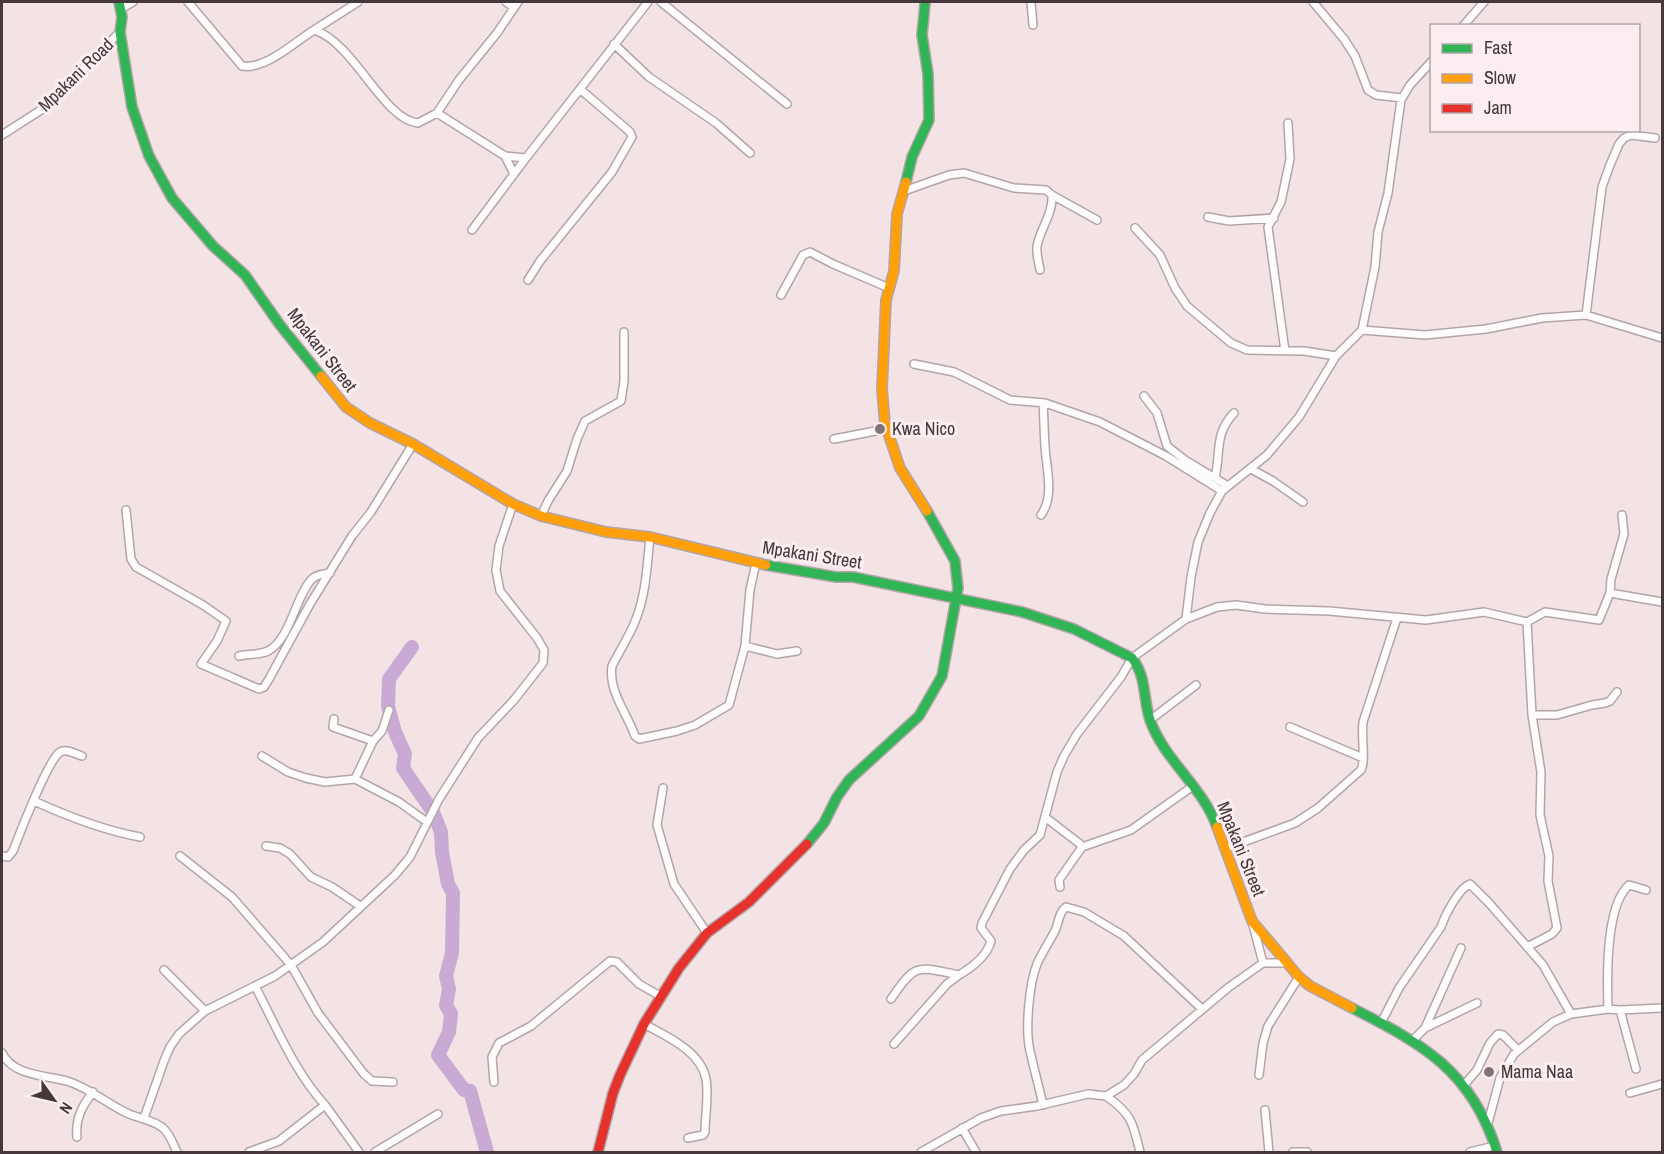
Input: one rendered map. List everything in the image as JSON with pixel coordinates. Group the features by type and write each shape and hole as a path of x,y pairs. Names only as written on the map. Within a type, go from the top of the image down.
{"street":[{"path":"120,5 133,2"},
{"path":"188,2 242,66 251,68 261,64 358,2"},
{"path":"314,30 333,40 385,100 407,119 418,123 437,113 459,80 497,33 516,4 506,2"},
{"path":"472,230 648,2"},
{"path":"661,2 787,104"},
{"path":"1031,2 1033,25"},
{"path":"1313,2 1350,47 1368,90 1376,95 1402,98"},
{"path":"1464,24 1484,2"},
{"path":"598,1152 613,1093 644,1024 679,968 707,933 749,902 800,852 824,823 837,797 849,780 919,716 942,676 958,581 956,561 932,518 908,483 892,448 886,429 882,389 884,321 894,272 897,214 912,157 929,120 928,74 922,35 925,4"},
{"name":"Mpakani Street","path":"120,5 120,32 132,107 149,156 172,198 213,246 245,275 280,325 346,407 513,504 541,516 606,532 650,537 756,563 836,577 853,577 1022,612 1064,625 1132,658 1144,682 1150,720 1163,745 1212,813 1252,921 1299,977 1323,994 1413,1040 1444,1062 1465,1084 1488,1123 1496,1149"},
{"name":"Mpakani Road","path":"2,135 44,108 120,32"},
{"path":"614,44 649,77 716,123 750,153"},
{"path":"1186,619 1198,542 1210,513 1225,489 1251,470 1299,417 1336,356 1362,330 1375,267 1378,232 1388,193 1402,98 1430,62"},
{"path":"528,280 540,261 612,172 632,137 630,132 580,89"},
{"path":"437,113 505,156 526,158"},
{"path":"1285,351 1268,227 1281,202 1290,159 1288,123"},
{"path":"1586,315 1602,187 1610,165 1624,138 1631,135 1656,138"},
{"path":"505,156 514,174"},
{"path":"904,191 949,175 964,173 1014,188 1046,190 1097,220"},
{"path":"1040,270 1037,245 1051,211 1052,195"},
{"path":"1208,217 1229,221 1274,218"},
{"path":"1135,228 1160,255 1175,288 1187,306 1222,337 1247,350 1336,356"},
{"path":"781,295 802,255 810,252 889,288"},
{"path":"1362,330 1425,335 1486,329 1542,318 1586,315 1662,337"},
{"path":"541,516 567,471 585,420 621,401 624,381 624,332"},
{"path":"914,364 954,372 1010,400 1043,403 1100,422 1225,489"},
{"path":"1144,396 1157,413 1167,446 1215,478 1225,489"},
{"path":"1041,515 1048,498 1043,403"},
{"path":"1215,478 1218,467 1217,445 1226,423 1234,413"},
{"path":"834,439 886,429"},
{"path":"126,510 131,560 136,567 203,605 226,621 217,641 201,664 255,688 264,687 352,536 371,512 413,444"},
{"path":"1251,470 1273,481 1303,502"},
{"path":"144,1118 170,1047 179,1034 206,1011 291,965 323,942 395,875 410,857 447,784 477,738 514,700 543,663 544,650 500,591 496,570 500,546 513,504"},
{"path":"894,1044 947,984 969,969 988,949 991,941 981,928 982,923 1010,868 1040,835 1051,791 1064,756 1077,734 1121,677 1132,658 1186,619 1217,607 1236,605 1426,620 1484,612 1527,622 1545,612 1599,620 1610,593 1611,579 1624,534 1622,515"},
{"path":"650,537 643,592 634,625 612,666 611,673 616,694 635,736 639,739 694,725 729,705 745,646 750,590 756,563"},
{"path":"239,656 268,651 276,644 296,612 312,579 317,575 330,573"},
{"path":"1610,593 1662,602"},
{"path":"1224,849 1248,838 1281,829 1303,818 1334,795 1361,770 1364,765 1361,735 1363,722 1396,618"},
{"path":"1527,622 1532,715 1541,771 1540,815 1549,856 1548,881 1557,928 1552,934 1527,947"},
{"path":"745,646 777,654 797,651"},
{"path":"1150,720 1196,685"},
{"path":"1532,715 1557,716 1605,703 1610,701 1617,692"},
{"path":"355,779 373,741 382,731 389,710"},
{"path":"334,719 333,727 373,741"},
{"path":"1290,727 1363,758"},
{"path":"2,856 8,857 13,851 44,777 57,754 67,750 82,756"},
{"path":"262,756 288,772 306,778 325,782 355,779 399,802 427,822"},
{"path":"1060,888 1059,880 1082,847 1131,830 1193,786"},
{"path":"663,788 657,825 674,884 707,933"},
{"path":"34,801 87,824 140,837"},
{"path":"1046,817 1082,847"},
{"path":"266,846 280,848 290,854 311,877 332,886 360,906"},
{"path":"180,856 232,897 291,965 318,1013 364,1074 372,1081 393,1082"},
{"path":"1381,1023 1399,988 1467,884 1473,886 1489,903 1543,965 1571,1014"},
{"path":"1608,1009 1607,967 1618,898 1629,885 1646,890"},
{"path":"1043,1105 1029,1043 1032,979 1037,964 1056,929 1062,910 1066,907 1084,912 1124,936 1202,1009"},
{"path":"1252,921 1263,963"},
{"path":"1425,1028 1461,948"},
{"path":"494,1082 492,1057 499,1043 531,1026 610,961 617,962 639,984 662,997"},
{"path":"921,1152 981,1118 1002,1111 1043,1105 1076,1096 1106,1096 1124,1085 1142,1060 1202,1009 1263,963 1287,963"},
{"path":"164,970 206,1011"},
{"path":"891,999 914,971 933,970 958,975"},
{"path":"1259,1075 1263,1043 1268,1026 1299,977"},
{"path":"255,986 291,1056 313,1091 359,1152"},
{"path":"1413,1040 1425,1028 1476,1003"},
{"path":"1488,1123 1500,1078 1514,1054 1553,1022 1571,1014 1608,1009 1620,1011 1662,1008"},
{"path":"1620,1011 1636,1070"},
{"path":"644,1024 687,1051 704,1073 707,1086 705,1132 703,1135 688,1138"},
{"path":"1465,1084 1477,1070 1490,1043 1498,1034 1503,1035 1518,1050"},
{"path":"2,1053 4,1063 68,1081 93,1092 129,1114 144,1118 164,1129 177,1152"},
{"path":"1630,1093 1662,1084"},
{"path":"77,1137 77,1118 93,1092"},
{"path":"1106,1096 1128,1113 1135,1129 1140,1152"},
{"path":"249,1152 279,1141 325,1105"},
{"path":"1265,1110 1269,1152"},
{"path":"375,1152 438,1114"},
{"path":"962,1128 976,1152"},
{"path":"1470,1152 1496,1149"},
{"path":"1293,1152 1307,1152"}],"waterway":[{"path":"412,647 389,679 388,706 395,732 405,754 403,768 433,812 441,832 448,884 453,893 452,953 446,976 449,989 446,1005 451,1014 449,1032 438,1055 464,1090 470,1091 487,1152"}],"traffic: fast":[{"path":"119,2 122,17 120,32 132,107 149,156 172,198 213,246 245,275 280,325 321,376"},
{"path":"906,182 912,157 929,120 928,74 922,35 925,4"},
{"path":"807,844 824,823 837,797 849,780 919,716 942,676 958,588 955,561 927,511"},
{"path":"766,565 836,577 853,577 1022,612 1074,629 1132,658 1140,673 1150,720 1156,734 1203,799 1217,827"},
{"path":"1352,1008 1401,1034 1442,1063 1474,1100 1487,1124 1497,1152"}],"traffic: slow":[{"path":"906,182 897,214 894,271 886,300 882,389 885,424 900,468 927,511"},
{"path":"321,376 346,407 370,423 413,444 513,504 541,516 606,532 650,537 766,565"},
{"path":"1217,827 1252,921 1299,977 1310,986 1352,1008"}],"traffic: jam":[{"path":"598,1152 620,1075 644,1024 679,968 707,933 749,902 807,844"}],"place":[{"name":"Kwa Nico","path":"880,429"},
{"name":"Mama Naa","path":"1489,1072"}]}
